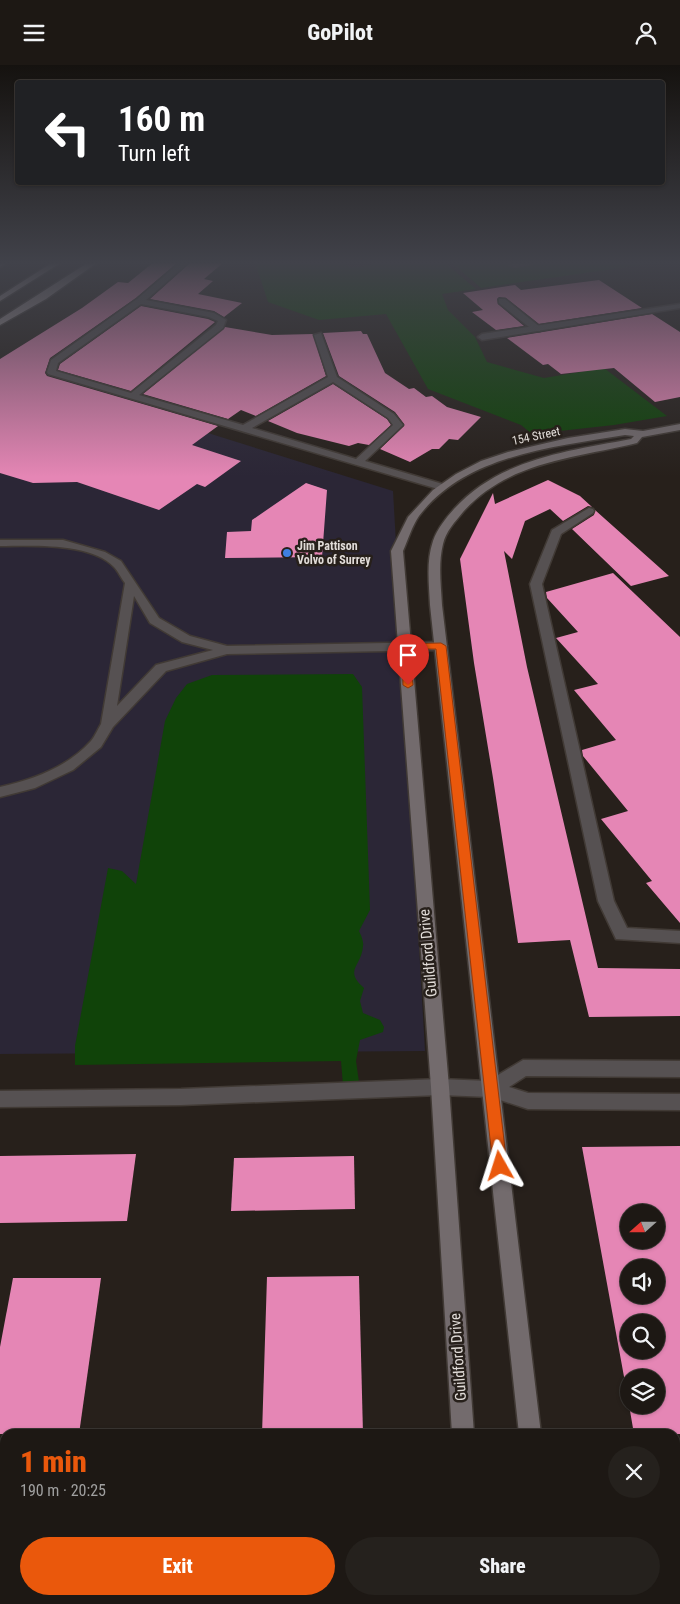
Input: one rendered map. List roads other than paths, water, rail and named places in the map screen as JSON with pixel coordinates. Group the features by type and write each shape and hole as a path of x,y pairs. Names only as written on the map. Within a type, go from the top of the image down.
{"main road":[{"name":"154 Street","path":"442,487 472,468 512,453 625,432 643,434 680,427"},
{"name":"154 Street","path":"441,646 436,605 435,559 441,534 463,503 490,483 526,466 566,455 634,441 643,434"},
{"name":"Guildford Drive","path":"442,487 415,514 398,551 419,839 440,1087 463,1429"},
{"path":"441,646 529,1429"}],"street":[{"path":"94,334 54,362 50,372 442,487"},
{"path":"132,396 210,334"},
{"path":"482,337 504,334"},
{"path":"318,335 332,377 391,416 398,425 358,462"},
{"path":"244,429 332,377"},
{"path":"589,511 556,532 536,584 606,901 622,935 680,937"},
{"path":"0,543 63,543 86,549 117,563 154,620 186,639 226,650"},
{"path":"108,724 130,584"},
{"path":"0,792 30,785 68,767 96,744 108,724 161,669 226,650 441,646"},
{"path":"491,1089 522,1068 680,1069"},
{"path":"0,1099 181,1097 440,1087 491,1089 528,1101 680,1102"}],"place":[{"name":"Jim Pattison Volvo of Surrey","path":"287,553"}]}
